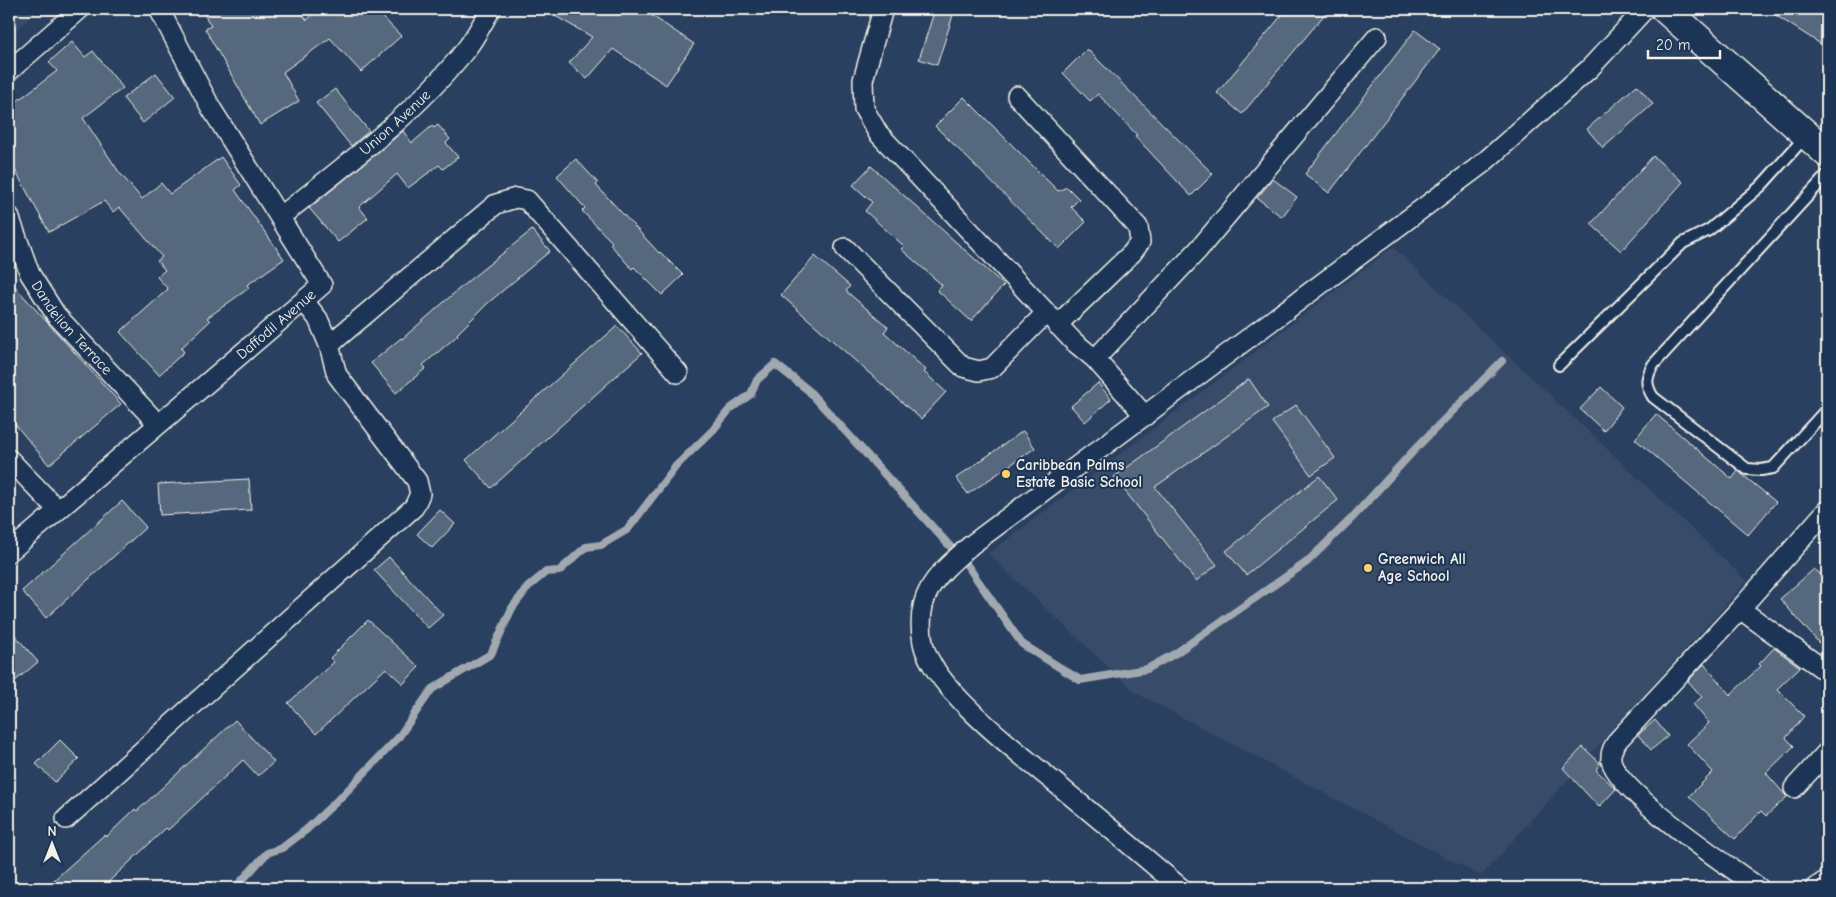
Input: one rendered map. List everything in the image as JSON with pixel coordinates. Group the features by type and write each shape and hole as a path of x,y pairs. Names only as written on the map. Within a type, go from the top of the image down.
{"main road":[{"path":"1665,9 1827,153"}],"street":[{"path":"9,71 80,9"},
{"name":"Daffodil Avenue","path":"9,552 322,284 211,108 159,9"},
{"name":"Union Avenue","path":"280,217 382,137 424,98 468,47 491,9"},
{"path":"883,9 863,80 864,109 878,133 1052,319 1095,360 1146,416"},
{"path":"1182,888 971,712 932,666 923,645 921,619 925,593 942,571 971,545 1482,164 1589,69 1645,9"},
{"path":"1095,360 1198,250 1377,37"},
{"path":"845,248 963,368 980,371 992,368 1132,253 1140,242 1138,227 1017,96"},
{"path":"329,345 496,204 516,198 527,200 678,373"},
{"name":"Dandelion Terrace","path":"9,216 30,274 56,315 158,424"},
{"path":"66,819 414,507 420,494 417,481 337,375 329,345 318,319 304,301"},
{"path":"9,459 58,510"},
{"path":"1759,888 1657,812 1618,776 1611,760 1611,750 1618,739 1740,609 1827,510"},
{"path":"1740,609 1827,672"},
{"path":"1794,788 1827,752"},
{"path":"1815,888 1827,880"}],"lane":[{"path":"1559,366 1683,243 1709,230 1761,186 1807,135"},
{"path":"1827,176 1653,365 1647,375 1646,386 1653,397 1747,469 1761,470 1773,468 1827,410"}],"shaded area":[{"path":"9,9 40,9 9,36"},
{"name":"Greenwich All Age School","path":"1393,247 1747,581 1481,876 1136,693 988,554"}],"building":[{"path":"201,9 298,9 307,20 319,9 375,9 401,36 361,72 330,38 283,72 299,101 260,125 205,29 211,26"},
{"path":"543,9 642,9 694,44 666,85 613,49 587,79 569,63 592,37"},
{"path":"935,9 955,9 937,65 919,59"},
{"path":"1287,9 1329,9 1242,114 1217,93"},
{"path":"1766,9 1827,9 1827,48"},
{"path":"1415,30 1440,49 1329,193 1305,174"},
{"path":"72,42 85,57 93,51 123,88 83,118 119,172 142,199 161,183 170,194 221,157 241,185 235,190 284,259 247,285 249,288 207,318 210,321 181,348 184,352 159,375 120,332 168,289 157,277 165,270 157,261 162,257 119,207 113,212 104,201 49,232 9,159 9,107 57,71 49,62"},
{"path":"1087,49 1213,174 1191,196 1098,94 1090,101 1063,73"},
{"path":"156,73 175,97 143,123 123,98"},
{"path":"1637,85 1653,104 1603,148 1587,129"},
{"path":"335,89 369,131 351,146 316,103"},
{"path":"964,97 1058,191 1067,187 1079,199 1071,207 1086,222 1059,249 935,126"},
{"path":"438,125 450,139 446,143 458,157 443,169 439,165 408,188 397,174 359,207 368,218 338,242 309,208 403,131 412,143 432,126 434,128"},
{"path":"1653,156 1683,182 1621,251 1591,224"},
{"path":"576,159 598,183 596,185 659,253 683,275 662,295 634,267 632,269 610,244 612,242 582,211 585,208 557,176"},
{"path":"871,166 1004,285 971,321 937,290 942,285 901,249 904,246 865,211 872,202 853,185"},
{"path":"1273,179 1297,197 1282,217 1257,198"},
{"path":"532,230 550,251 488,303 458,335 423,365 426,368 396,393 371,363"},
{"path":"815,256 850,286 846,291 888,327 884,332 926,370 924,372 946,392 921,419 781,295"},
{"path":"9,280 121,404 49,465 9,417"},
{"path":"617,326 642,353 491,488 466,460"},
{"path":"1249,379 1268,407 1155,487 1217,565 1196,581 1114,477"},
{"path":"1098,383 1111,399 1085,422 1071,406"},
{"path":"1601,387 1622,407 1604,431 1580,409"},
{"path":"1296,405 1335,458 1311,475 1272,422"},
{"path":"1656,414 1732,479 1738,471 1776,502 1748,535 1635,439"},
{"path":"1023,431 1035,448 968,494 956,478"},
{"path":"1319,476 1338,500 1246,575 1226,551"},
{"path":"249,479 251,510 160,515 158,484"},
{"path":"122,501 146,527 46,618 22,591"},
{"path":"440,510 455,524 432,548 417,534"},
{"path":"389,557 443,615 428,628 374,570"},
{"path":"1814,569 1827,579 1827,652 1780,599"},
{"path":"368,620 419,667 403,684 386,668 316,734 288,703 334,662 330,658"},
{"path":"9,628 38,662 9,686"},
{"path":"1774,648 1800,667 1777,689 1804,716 1786,738 1794,746 1766,773 1787,797 1766,816 1761,811 1735,839 1689,796 1713,772 1687,744 1709,723 1693,704 1702,697 1688,681 1704,664 1730,695 1761,666 1759,664"},
{"path":"235,720 274,762 258,776 243,760 102,888 45,888 104,835 106,837 135,809 137,811"},
{"path":"1655,720 1668,736 1651,750 1638,735"},
{"path":"60,740 79,759 55,782 36,764"},
{"path":"1583,747 1600,763 1596,770 1616,789 1599,807 1563,768"}],"waterway":[{"path":"235,888 267,853 282,848 306,830 343,795 398,738 432,689 491,654 512,608 528,587 546,572 559,571 586,547 601,545 628,529 676,466 713,430 730,409 751,394 757,380 775,364 808,390 967,565 1022,644 1080,680 1147,669 1176,653 1307,562 1352,518 1418,446 1502,361"}],"place":[{"name":"Caribbean Palms Estate Basic School","path":"1006,474"},
{"name":"Greenwich All Age School","path":"1368,568"}]}
